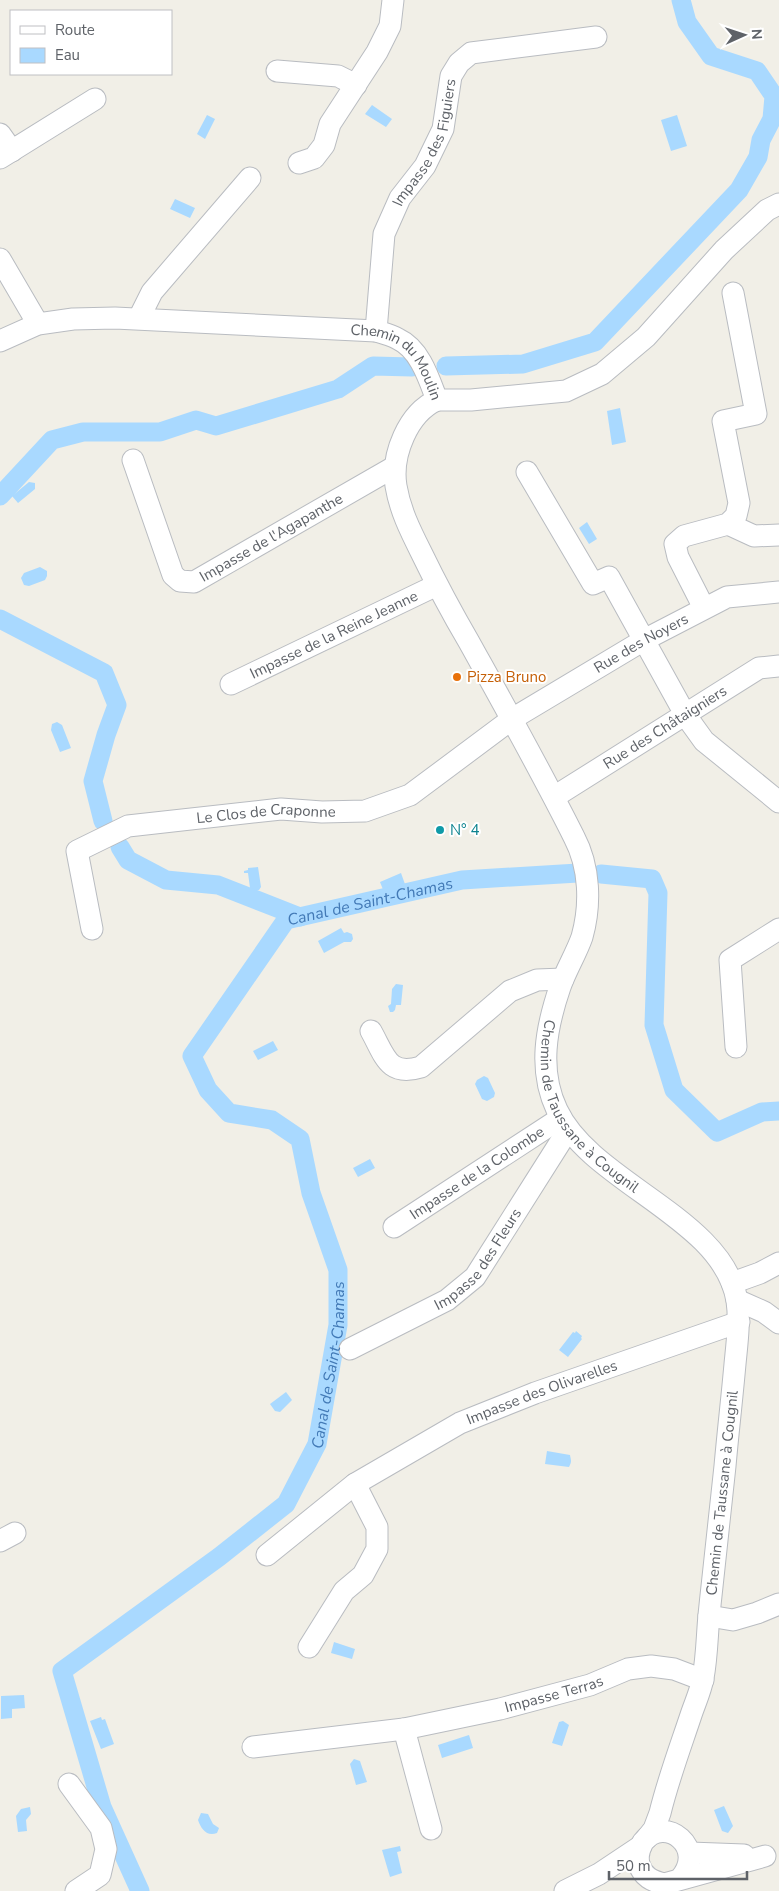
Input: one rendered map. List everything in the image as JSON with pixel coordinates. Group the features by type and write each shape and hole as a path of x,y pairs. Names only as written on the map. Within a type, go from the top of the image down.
{"street":[{"path":"298,163 314,158 324,145 330,124 378,52 390,26 393,0"},
{"name":"Impasse des Figuiers","path":"376,331 384,234 400,198 426,166 443,129 451,76 459,63 471,53 596,37"},
{"path":"277,71 338,76 356,85"},
{"path":"4,148 95,99"},
{"path":"139,318 152,292 250,178"},
{"name":"Chemin du Moulin","path":"0,341 38,324 73,319 139,318 376,331 400,339 413,351 423,366 437,400 471,400 566,392 602,374 646,337 724,250 767,210 779,204"},
{"path":"0,259 38,324"},
{"path":"704,608 678,557 675,544 684,536 728,524 736,516 739,503 723,421 756,414 733,293"},
{"name":"Chemin de Taussane à Cougnil","path":"437,400 426,405 416,416 399,447 394,466 396,487 404,518 437,586 512,719 577,842 584,865 588,889 587,914 581,939 563,980 547,1034 544,1059 547,1081 554,1104 565,1124 580,1144 693,1232 712,1250 727,1271 734,1291 739,1322 703,1680 654,1829 644,1842 638,1860 643,1874 652,1881 664,1884 680,1878 772,1855"},
{"name":"Impasse de l'Agapanthe","path":"133,460 173,575 180,581 194,582 394,466"},
{"path":"527,472 593,584 610,577 686,716 704,740 779,802"},
{"path":"728,524 754,536 779,535"},
{"name":"Impasse de la Reine Jeanne","path":"231,684 437,586"},
{"name":"Rue des Noyers","path":"512,719 644,640 727,597 779,592"},
{"name":"Rue des Châtaigniers","path":"554,797 686,716 759,668 779,666"},
{"name":"Le Clos de Craponne","path":"92,929 77,851 128,826 280,809 322,812 365,811 410,795 512,719"},
{"path":"736,1047 730,960 779,929"},
{"path":"371,1031 388,1062 399,1070 412,1070 422,1067 510,991 537,980 563,980"},
{"name":"Impasse de la Colombe","path":"394,1227 565,1124"},
{"name":"Impasse des Fleurs","path":"350,1349 447,1300 474,1277 565,1124"},
{"path":"779,1262 734,1291 779,1323"},
{"name":"Impasse des Olivarelles","path":"267,1555 355,1484 460,1422 535,1393 739,1322"},
{"path":"309,1647 344,1592 363,1574 377,1549 377,1528 355,1484"},
{"path":"709,1616 733,1620 757,1614 779,1604"},
{"name":"Impasse Terras","path":"253,1747 404,1729 500,1709 590,1685 628,1669 651,1666 674,1669 703,1680"},
{"path":"404,1729 431,1829"},
{"path":"69,1784 101,1828 106,1850 100,1875 76,1891"},
{"path":"664,1799 672,1833 683,1840 690,1853 689,1867 680,1878"},
{"name":"Chemin de Taussane à Cougnil","path":"565,1891 599,1874 658,1832 672,1833"},
{"path":"690,1853 772,1855"},
{"name":"Chemin de Taussane à Cougnil","path":"599,1874 643,1874"}],"water":[{"path":"372,105 392,119 386,127 365,114"},
{"path":"207,115 215,119 205,139 197,134"},
{"path":"677,115 687,146 671,151 661,120"},
{"path":"175,199 195,208 190,218 170,209"},
{"path":"620,408 626,442 612,445 607,411"},
{"path":"29,482 35,483 35,489 18,503 12,496"},
{"path":"587,522 597,539 589,544 579,528"},
{"path":"40,567 47,571 45,580 29,586 24,585 21,578 24,573"},
{"path":"57,722 62,725 71,748 60,752 51,730 52,724"},
{"path":"258,867 261,887 259,890 253,890 250,888 248,873 244,873 244,871 248,870 248,868"},
{"path":"401,873 406,887 384,892 380,882"},
{"path":"341,928 344,933 352,934 353,939 351,942 344,942 324,953 318,941"},
{"path":"396,984 403,985 401,1005 396,1005 395,1010 390,1012 388,1006 391,1004 392,989"},
{"path":"273,1041 278,1050 258,1060 253,1051"},
{"path":"484,1076 488,1078 495,1093 494,1097 487,1101 482,1099 475,1084 477,1080"},
{"path":"370,1159 375,1168 358,1177 353,1168"},
{"path":"576,1331 582,1336 582,1339 568,1357 559,1350 573,1332 575,1333"},
{"path":"286,1392 292,1400 280,1412 275,1411 270,1404"},
{"path":"547,1451 570,1455 569,1467 545,1464"},
{"path":"334,1642 355,1649 352,1659 331,1653"},
{"path":"24,1695 25,1708 12,1709 12,1718 1,1719 1,1696"},
{"path":"101,1717 102,1720 105,1719 114,1744 101,1749 90,1721"},
{"path":"563,1721 569,1725 562,1746 552,1743 559,1722"},
{"path":"469,1735 473,1748 442,1758 438,1745"},
{"path":"354,1759 360,1761 367,1782 356,1785 350,1764"},
{"path":"724,1806 733,1826 728,1833 722,1831 714,1810"},
{"path":"30,1807 31,1814 26,1820 27,1831 18,1832 16,1816 21,1809"},
{"path":"201,1813 208,1814 213,1824 219,1828 217,1833 210,1834 203,1829 198,1820"},
{"path":"400,1846 401,1851 397,1852 402,1873 390,1877 382,1850"}],"waterway":[{"path":"446,366 523,364 595,342 739,190 758,157 761,140 772,119 774,96 757,71 711,56 687,22 681,0"},
{"path":"0,496 52,440 83,432 160,432 196,420 216,426 338,389 373,366 412,367"},
{"path":"0,619 104,673 117,705 93,781 103,821"},
{"path":"120,847 128,860 166,880 218,885 300,917"},
{"name":"Canal de Saint-Chamas","path":"140,1891 102,1807 62,1671 219,1557 286,1504 317,1444 338,1325 338,1270 311,1193 300,1139 272,1120 229,1113 208,1090 192,1056 286,920 462,880 578,873"},
{"name":"Canal de Saint-Chamas","path":"601,874 652,879 658,893 654,1025 674,1090 717,1132 762,1112 779,1111"}],"place":[{"name":"Pizza Bruno","path":"457,677"},
{"name":"N° 4","path":"440,830"}]}
